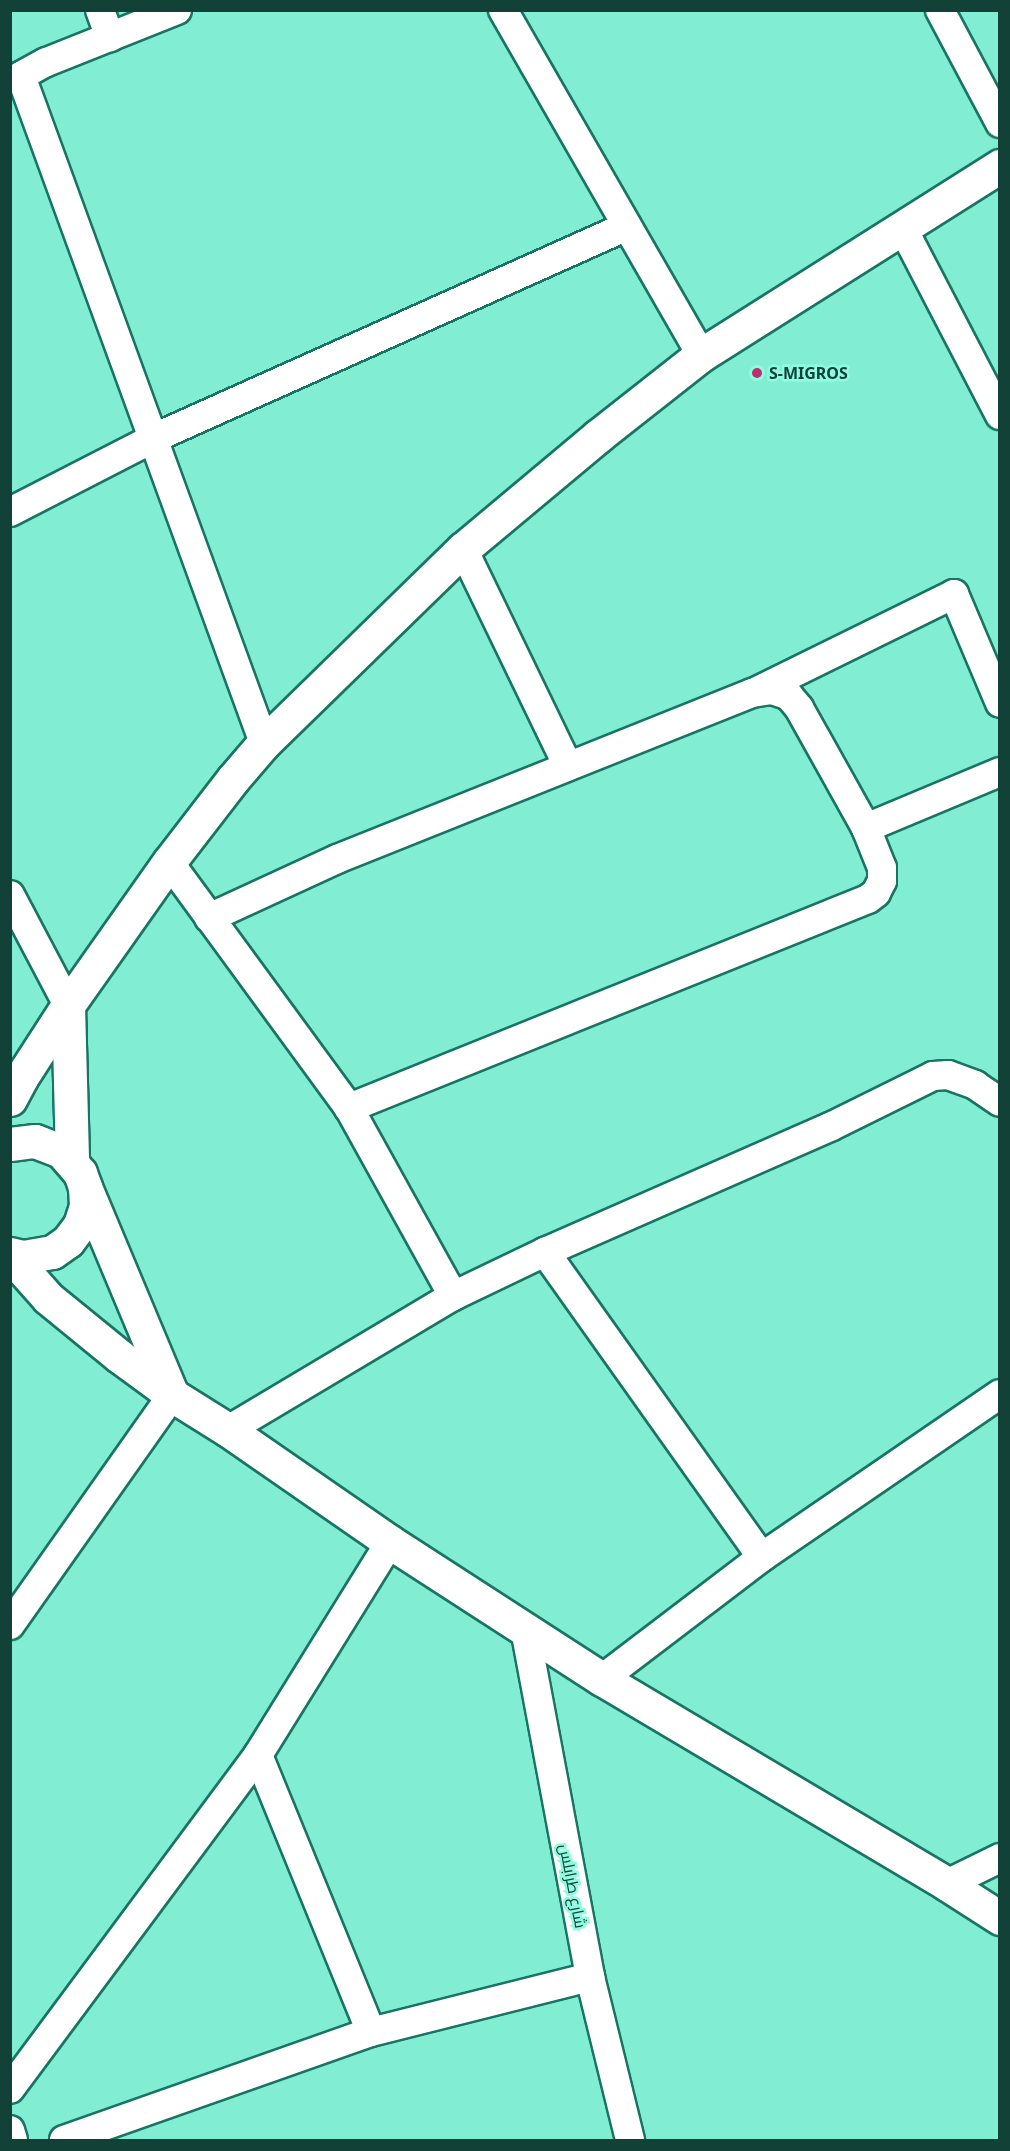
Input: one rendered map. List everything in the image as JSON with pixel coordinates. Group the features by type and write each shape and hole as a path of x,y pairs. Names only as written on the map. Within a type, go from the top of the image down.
{"street":[{"path":"100,10 110,37"},
{"path":"177,10 46,62 16,77 264,743"},
{"path":"503,10 625,227 701,356"},
{"path":"940,10 999,123"},
{"path":"10,1099 68,1005 169,862 264,743 463,549 598,436 701,356 999,166"},
{"path":"10,512 152,439 625,227"},
{"path":"902,227 999,416"},
{"path":"463,549 568,766"},
{"path":"209,918 337,859 752,693 954,594 999,703"},
{"path":"349,1108 868,899 876,893 882,881 882,868 866,828 799,708 789,696 772,690 752,693"},
{"path":"866,828 999,772"},
{"path":"169,862 349,1108 453,1296"},
{"path":"10,895 68,1005 78,1174 86,1206 80,1225 68,1241 52,1252 38,1256 10,1255"},
{"path":"228,1430 453,1296 544,1252 830,1127 933,1076 948,1075 975,1085 999,1102"},
{"path":"10,1144 35,1141 61,1151 78,1174 172,1395"},
{"path":"544,1252 762,1557"},
{"path":"10,1255 48,1298 82,1328 172,1395 228,1430 390,1542 602,1679 947,1884 999,1918"},
{"path":"602,1679 762,1557 999,1394"},
{"path":"10,1625 172,1395"},
{"path":"10,2089 258,1755 390,1542"},
{"name":"شارع طرابلس","path":"525,1629 590,1977 630,2140"},
{"path":"258,1755 371,2032"},
{"path":"947,1884 999,1858"},
{"path":"64,2140 371,2032 590,1977"},
{"path":"10,2130 13,2140"}],"place":[{"name":"S-MIGROS","path":"757,373"}]}
